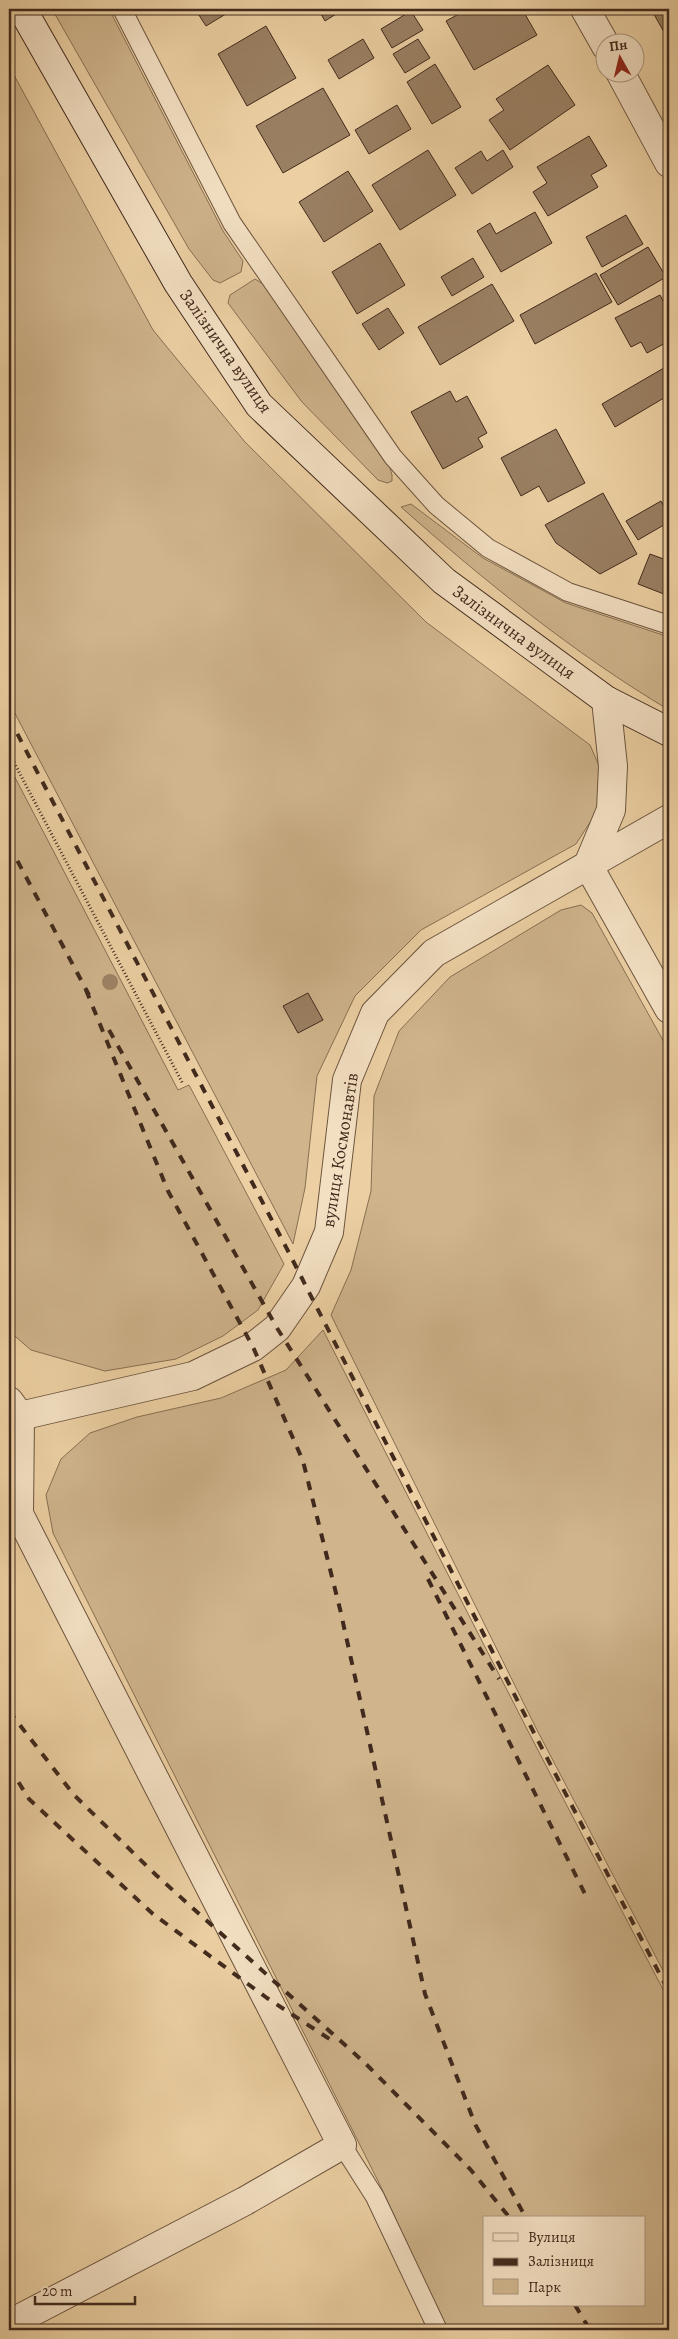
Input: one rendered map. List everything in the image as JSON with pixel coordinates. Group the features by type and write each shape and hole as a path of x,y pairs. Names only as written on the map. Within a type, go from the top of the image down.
{"street":[{"name":"Залізнична вулиця","path":"22,9 178,283 259,405 444,581 606,700 669,732"},
{"path":"585,9 598,32"},
{"path":"625,82 669,163"},
{"path":"606,700 613,766 610,810 588,865 669,1009"},
{"name":"вулиця Космонавтів","path":"14,1408 193,1376 253,1347 277,1328 306,1286 329,1232 347,1080 375,1013 434,952 669,819"},
{"path":"9,2324 245,2201 342,2145 19,1514 14,1408"}],"lane":[{"path":"122,9 232,223 393,457 436,505 488,548 568,592 669,625"},
{"path":"342,2145 376,2197 438,2330"}],"path":[{"path":"9,753 183,1084"}],"green space":[{"path":"52,9 109,9 223,231 243,261 241,272 220,283 213,280 189,249"},
{"path":"9,66 153,330 245,442 426,622 590,745 600,768 598,810 576,844 421,930 355,996 317,1076 305,1188 293,1244 9,702"},
{"path":"255,279 263,284 388,461 392,481 387,483 378,480 302,402 228,303 230,295"},
{"path":"411,504 483,558 566,603 669,637 669,710 599,665 497,589 401,507"},
{"path":"9,766 178,1090 189,1085 284,1264 258,1310 223,1336 176,1359 105,1371 31,1350 9,1331"},
{"path":"581,905 592,913 669,1051 669,1982 536,1728 331,1315 351,1270 371,1191 374,1096 399,1031 450,977 561,910"},
{"path":"323,1330 529,1733 669,2001 669,2330 447,2330 381,2187 53,1533 46,1495 61,1459 90,1433 137,1417 221,1398 286,1370"}],"building":[{"path":"195,9 234,9 206,26"},
{"path":"318,9 344,9 325,21"},
{"path":"468,9 522,9 537,35 474,70 446,21"},
{"path":"651,9 669,9 669,41"},
{"path":"411,11 423,30 392,48 381,29"},
{"path":"266,26 296,78 247,106 218,54"},
{"path":"363,39 374,58 339,79 328,60"},
{"path":"418,39 430,58 405,73 393,54"},
{"path":"435,64 461,107 432,124 407,82"},
{"path":"548,65 575,105 510,150 489,120 504,110 496,99"},
{"path":"323,88 350,135 283,173 256,126"},
{"path":"397,105 411,129 369,154 355,130"},
{"path":"589,136 607,166 591,175 598,187 548,216 533,192 547,183 537,167"},
{"path":"428,150 456,195 400,230 372,185"},
{"path":"503,150 513,167 472,194 455,168 481,151 487,161"},
{"path":"348,171 373,211 324,242 299,202"},
{"path":"535,212 552,243 501,272 477,231 490,223 496,234"},
{"path":"626,215 643,244 602,267 586,237"},
{"path":"380,243 405,285 357,314 332,272"},
{"path":"648,247 666,277 618,305 600,275"},
{"path":"473,258 484,277 452,296 441,277"},
{"path":"596,273 612,302 535,344 520,315"},
{"path":"492,284 514,321 440,365 418,327"},
{"path":"660,295 669,312 669,341 647,353 641,342 631,347 615,318"},
{"path":"388,308 404,333 379,350 362,324"},
{"path":"669,365 669,395 615,427 602,404"},
{"path":"450,391 456,402 467,396 487,433 478,438 483,447 443,469 411,412"},
{"path":"556,429 585,483 548,502 539,486 521,496 501,458"},
{"path":"603,493 637,554 600,574 556,543 545,525"},
{"path":"661,501 669,516 669,522 638,540 626,521"},
{"path":"650,554 669,561 669,596 638,584"},
{"path":"308,993 323,1020 298,1033 283,1006"}],"railway":[{"path":"9,718 287,1249 533,1731 669,1992"},
{"path":"9,845 89,995"},
{"path":"86,990 168,1191 253,1347 303,1461 340,1609 425,1994 475,2124 525,2216"},
{"path":"9,1029 11,1034"},
{"path":"109,1030 277,1328 499,1679"},
{"path":"428,1579 588,1900"},
{"path":"9,1711 74,1795 156,1875 365,2063 470,2169 508,2216"},
{"path":"9,1767 29,1799 153,1914 267,1998 331,2040"},
{"path":"576,2306 590,2330"}]}
